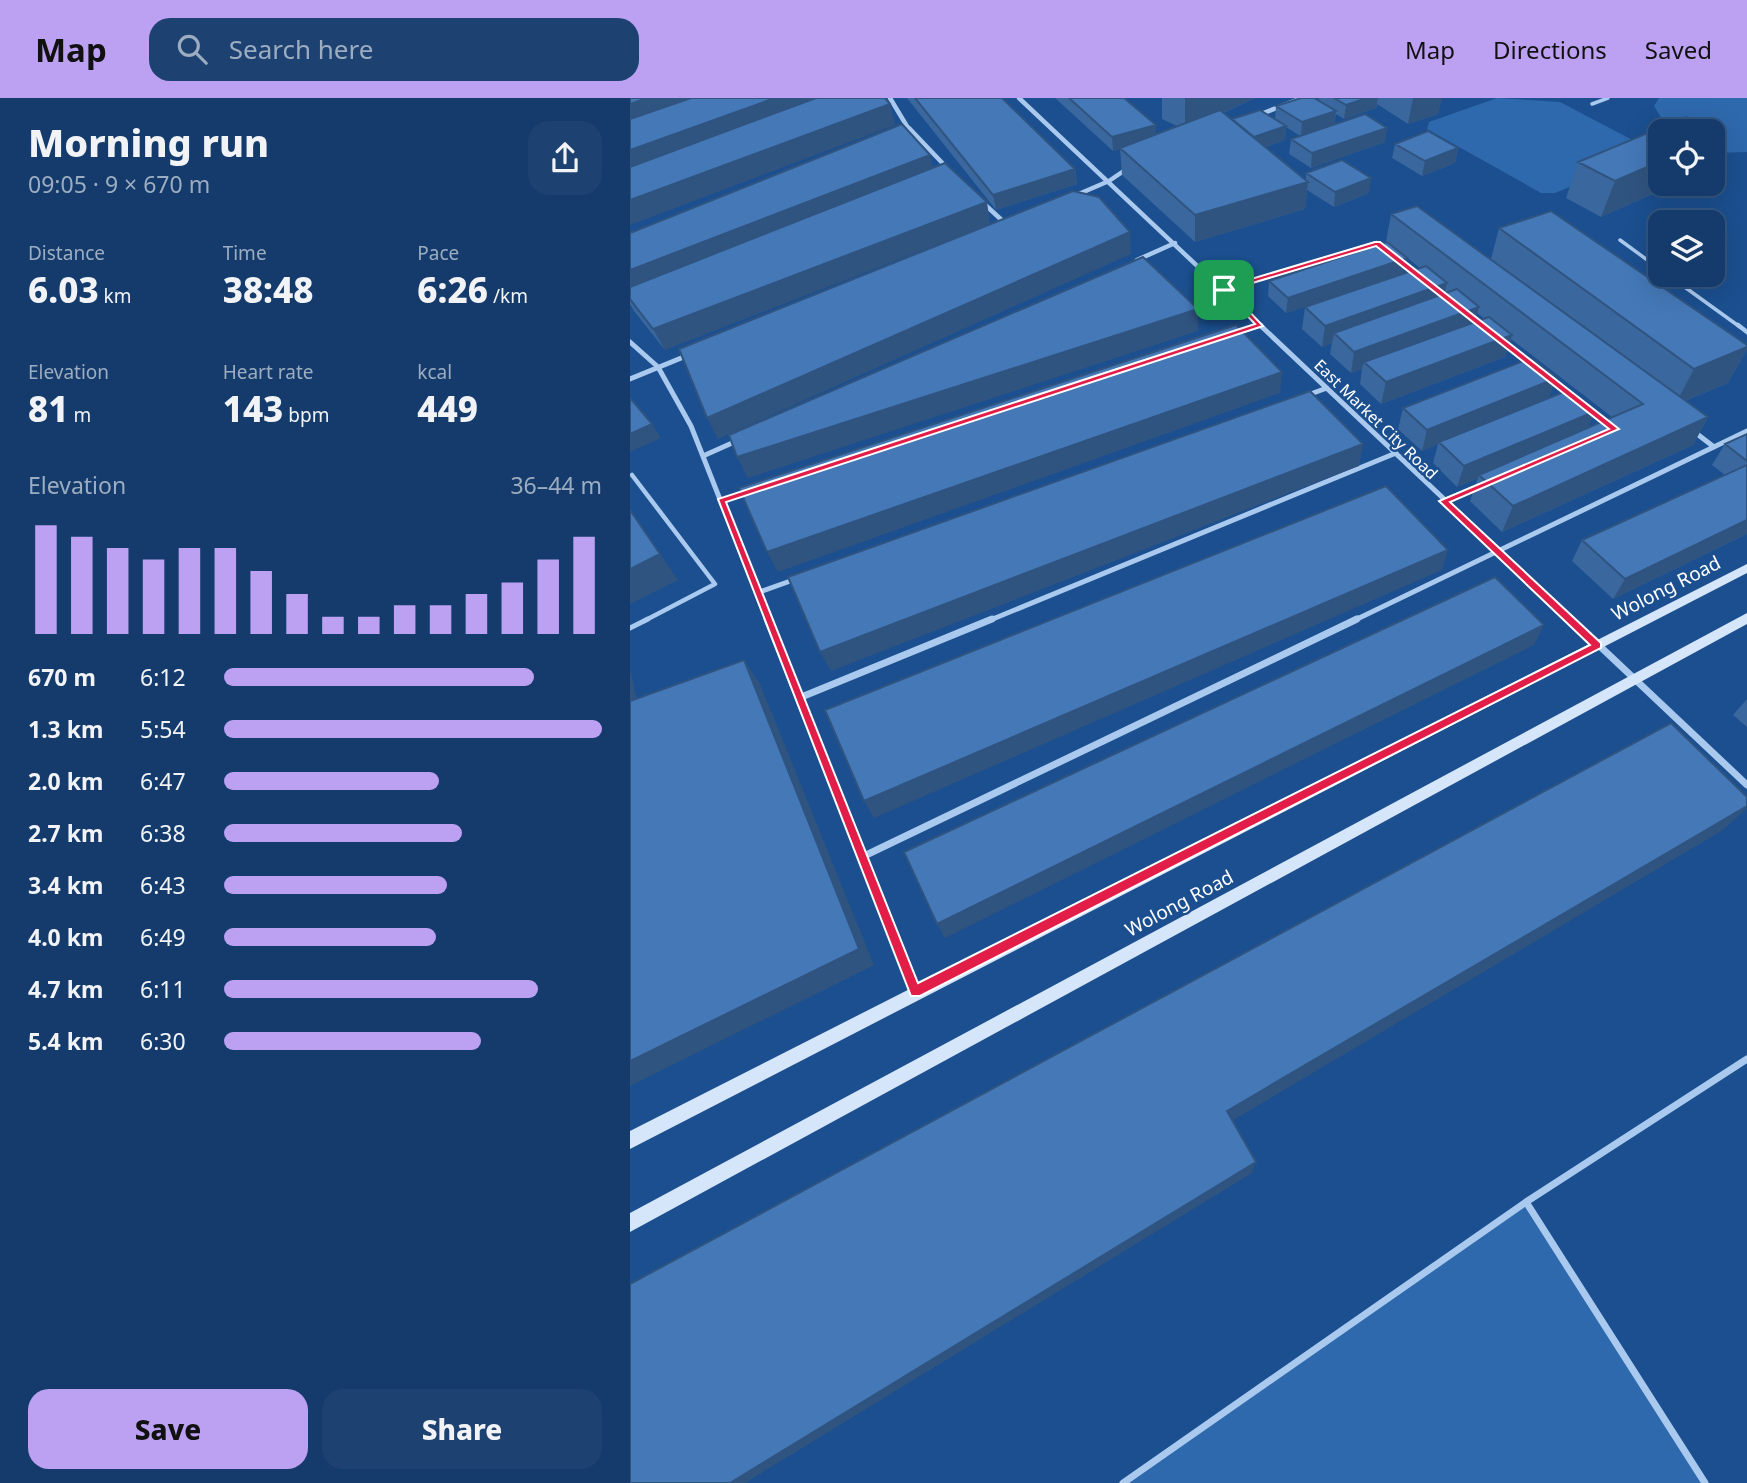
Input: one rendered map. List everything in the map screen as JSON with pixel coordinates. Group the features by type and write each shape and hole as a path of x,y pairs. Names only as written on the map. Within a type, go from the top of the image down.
{"main road":[{"name":"Wolong Road","path":"630,1140 915,991 1747,568"},
{"name":"Wolong Road","path":"630,1223 1747,618"}],"street":[{"path":"890,98 909,128 953,174 940,179"},
{"name":"East Market City Road","path":"1019,98 1747,785"},
{"path":"1252,118 1301,98"},
{"path":"897,132 909,128"},
{"path":"1071,197 1109,181 1133,165"},
{"path":"979,199 1006,224"},
{"path":"993,229 1019,218"},
{"path":"1124,266 1175,243"},
{"path":"1224,290 1377,243 1420,277"},
{"path":"1221,338 1261,325"},
{"path":"1496,336 1615,429 1603,435"},
{"path":"630,342 658,367 691,426 915,991"},
{"path":"630,379 697,351"},
{"path":"1301,398 1327,388"},
{"path":"1681,422 1714,447"},
{"path":"862,857 1747,431"},
{"path":"703,456 754,433"},
{"path":"799,698 1396,453"},
{"path":"1443,501 1492,481"},
{"path":"721,501 760,488"},
{"path":"757,593 809,574"}],"lane":[{"path":"1592,104 1608,98"},
{"path":"1620,240 1648,260"},
{"path":"1685,287 1747,332"},
{"path":"630,628 715,584 632,475"},
{"path":"1123,1483 1526,1202 1747,1059"},
{"path":"1526,1202 1705,1483"}],"shaded area":[{"path":"1497,98 1560,102 1642,145 1648,154 1555,193 1541,193 1427,129 1429,122"},
{"path":"1659,98 1747,98 1747,152 1725,153 1725,119 1662,119 1654,106"},
{"path":"1526,1202 1705,1483 1123,1483"}],"building":[{"path":"630,98 647,98 630,104"},
{"path":"691,98 775,98 630,150 630,119"},
{"path":"816,98 885,98 890,104 630,200 630,167"},
{"path":"915,98 1002,98 1075,169 993,195"},
{"path":"1069,98 1124,98 1156,125 1112,137"},
{"path":"1301,98 1314,98 1336,111 1302,122 1276,106"},
{"path":"1334,98 1367,98 1346,105"},
{"path":"1220,110 1308,182 1195,215 1120,148"},
{"path":"1260,110 1286,126 1254,137 1232,119"},
{"path":"1365,114 1387,128 1312,153 1291,139"},
{"path":"902,124 930,155 630,270 630,233"},
{"path":"1428,131 1458,148 1425,161 1395,144"},
{"path":"1648,133 1648,167 1615,181 1578,162"},
{"path":"1342,160 1371,178 1335,192 1306,173"},
{"path":"945,163 987,202 653,329 630,299 630,287"},
{"path":"1073,191 1099,197 1130,232 707,418 679,349"},
{"path":"1417,206 1708,417 1513,506 1479,475 1643,404 1391,214"},
{"path":"1551,211 1648,277 1648,287 1662,287 1747,347 1694,369 1499,228"},
{"path":"1387,242 1407,258 1288,298 1269,281"},
{"path":"1143,257 1198,309 737,457 729,435"},
{"path":"1426,266 1447,283 1325,326 1305,307"},
{"path":"1457,289 1479,307 1354,352 1334,333"},
{"path":"1489,317 1512,335 1386,382 1364,362"},
{"path":"1236,325 1282,372 767,552 739,488"},
{"path":"1531,358 1557,378 1427,430 1403,408"},
{"path":"1569,390 1596,411 1464,466 1439,442"},
{"path":"1310,391 1363,444 820,652 788,577"},
{"path":"630,398 652,424 630,434"},
{"path":"1747,434 1747,461 1725,444"},
{"path":"1747,465 1747,520 1625,579 1582,540"},
{"path":"1386,486 1448,550 864,801 825,710"},
{"path":"630,510 660,554 630,569"},
{"path":"1495,577 1544,625 937,924 904,852"},
{"path":"744,660 859,949 630,1061 630,701"},
{"path":"1671,723 1747,797 1747,806 1227,1111 1256,1162 730,1483 630,1483 630,1284"}],"route":[{"path":"1377,243 1615,429 1443,501 1597,646 915,991 721,501 1261,325 1224,290 1377,243"}]}
